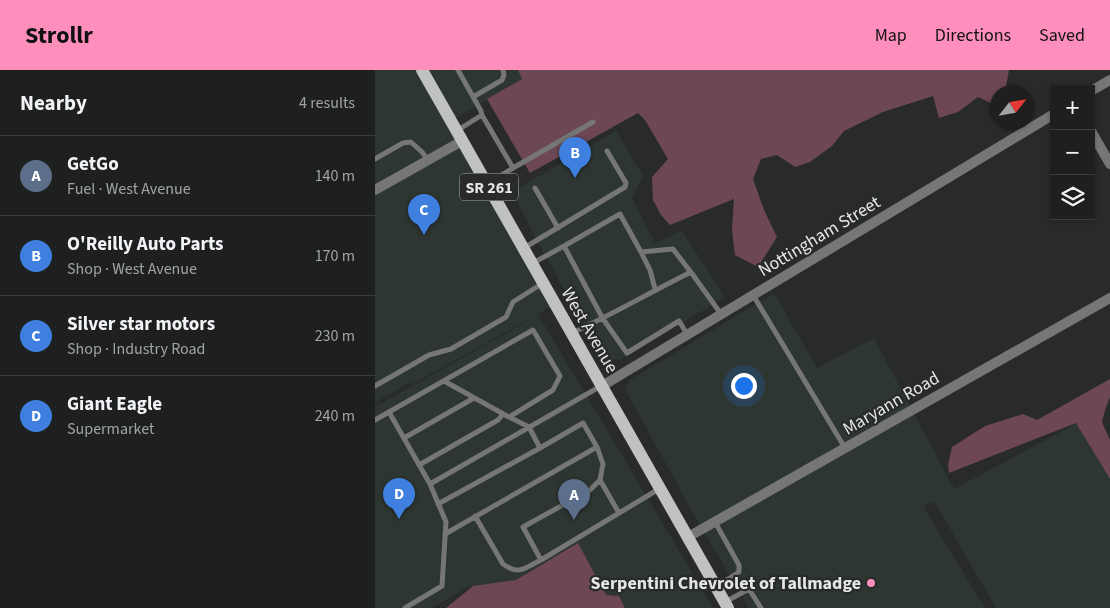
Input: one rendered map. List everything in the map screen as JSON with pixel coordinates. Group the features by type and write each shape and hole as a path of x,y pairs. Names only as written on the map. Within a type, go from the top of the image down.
{"main road":[{"name":"West Avenue","path":"422,70 726,605"}],"street":[{"path":"1095,89 1110,80"},
{"name":"Nottingham Street","path":"601,386 1050,116"},
{"path":"375,190 428,160 459,136"},
{"path":"1095,138 1110,164"},
{"name":"Maryann Road","path":"688,537 1110,298"}],"lane":[{"path":"458,70 513,168"},
{"path":"473,97 502,80 503,70"},
{"path":"459,136 482,115"},
{"path":"487,184 593,122"},
{"path":"375,159 403,143 411,142 428,160"},
{"path":"523,249 625,186 626,183 607,151"},
{"path":"535,188 558,228"},
{"path":"532,264 620,214 650,270 655,290"},
{"path":"564,246 603,319 627,353 679,321 687,334"},
{"path":"641,252 673,249 721,314"},
{"path":"572,334 691,272"},
{"path":"375,386 429,355 451,349 506,317 513,302 543,283"},
{"path":"753,295 845,448"},
{"path":"375,420 533,330 560,376 553,390 509,417"},
{"path":"444,381 529,428 540,448"},
{"path":"430,484 601,386"},
{"path":"404,438 474,398"},
{"path":"389,412 430,484 446,522 443,586 405,608"},
{"path":"419,465 498,420 503,414"},
{"path":"438,504 583,423 597,447 603,464 600,480 590,490 523,528 541,560"},
{"path":"445,534 597,447"},
{"path":"600,480 619,513"},
{"path":"475,516 503,564 515,571 541,560 660,488"},
{"path":"714,522 739,566 739,572 716,587"},
{"path":"726,605 749,589 761,608"}],"shaded area":[{"path":"375,70 518,70 522,79 451,121 555,304 538,314 713,608 625,608 619,596 606,595 578,543 516,580 468,587 432,608 375,608 375,407 529,319 375,403"},
{"path":"518,70 1009,70 1006,85 990,85 990,103 978,97 958,112 939,118 933,96 883,112 844,131 832,146 810,162 795,167 777,155 761,159 753,179 764,210 777,237 758,267 735,255 732,230 734,199 670,225 661,215 653,200 652,177 668,159 645,120 638,113 530,173 487,99 522,79"},
{"path":"616,131 643,176 632,198 655,243 682,231 725,297 628,356 618,360 607,359 601,356 514,195 520,187"},
{"path":"774,293 817,368 874,338 954,489 1077,423 1110,479 1110,608 996,608 934,501 923,506 985,608 749,608 694,515 625,389 630,380"},
{"path":"1110,379 1110,397 1102,422 1110,440 1110,479 1076,423 949,473 948,465 952,447 985,426 1023,414 1037,420"},
{"path":"578,543 606,595 619,596 625,608 446,608 473,586 516,580"}],"place":[{"name":"O'Reilly Auto Parts","path":"575,178"},
{"name":"Silver star motors","path":"424,235"},
{"name":"Giant Eagle","path":"399,519"},
{"name":"GetGo","path":"574,520"},
{"name":"Serpentini Chevrolet of Tallmadge","path":"871,583"}]}
